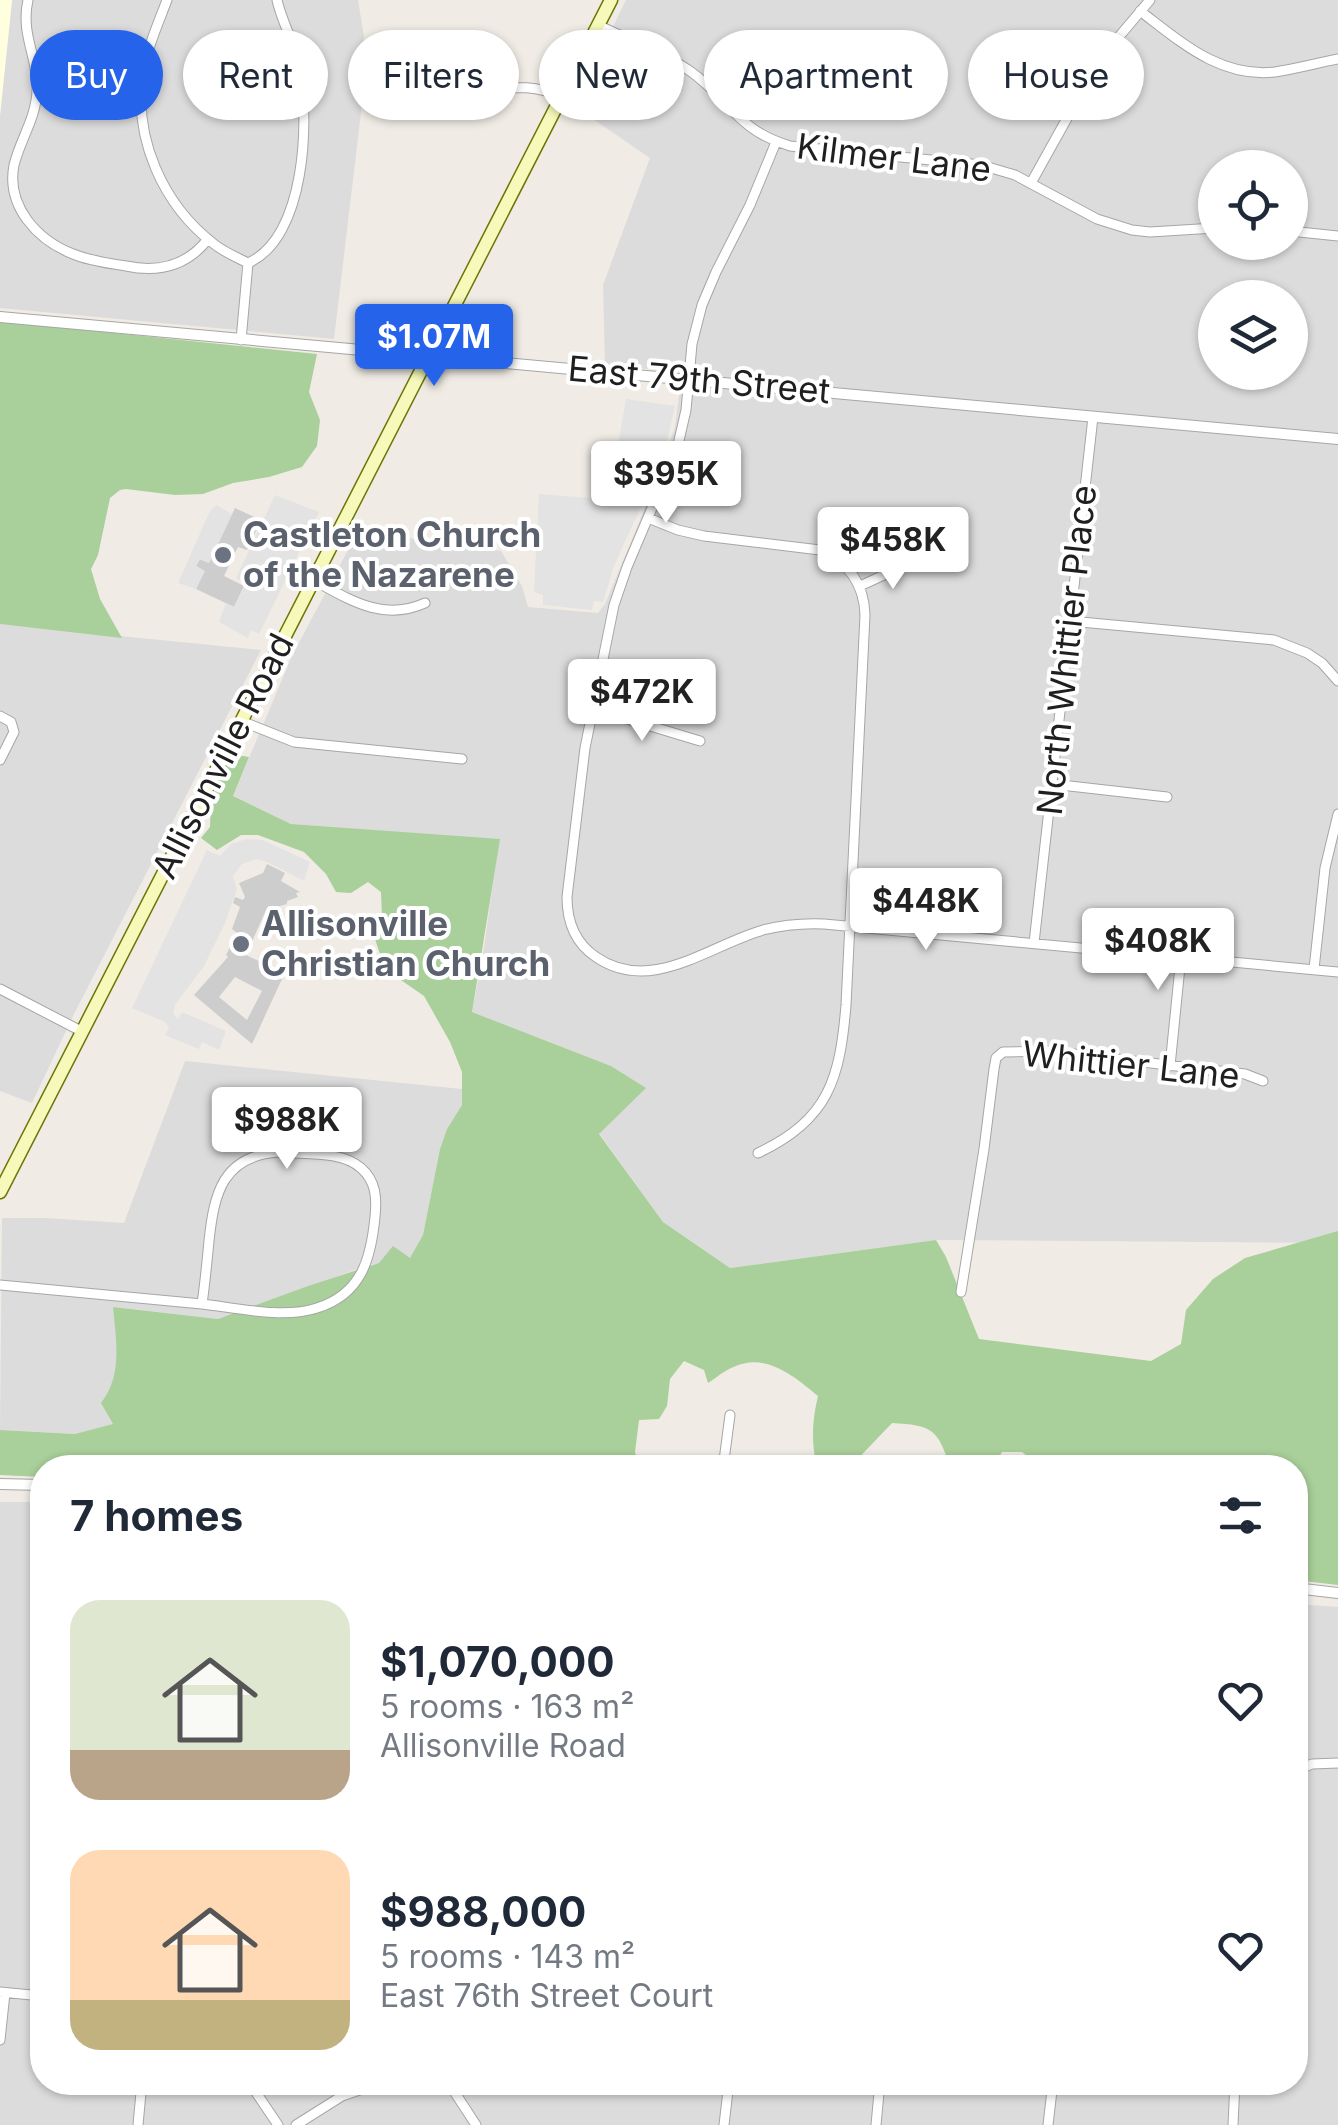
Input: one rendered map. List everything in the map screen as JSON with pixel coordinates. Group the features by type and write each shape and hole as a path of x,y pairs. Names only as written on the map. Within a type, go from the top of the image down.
{"main road":[{"name":"Allisonville Road","path":"595,30 611,0"},
{"name":"Allisonville Road","path":"0,1192 548,120"}],"street":[{"path":"28,0 26,32 37,92 13,180 17,202 28,222 51,243 75,255 146,270 184,261 208,239"},
{"path":"167,0 143,75 141,107 152,160 168,192 192,224 217,246 248,263"},
{"path":"248,263 273,244 286,223 303,140 304,100 299,64 277,0"},
{"path":"1031,183 1088,78 1150,0"},
{"path":"1140,11 1193,51 1237,70 1276,72 1338,59"},
{"name":"Kilmer Lane","path":"598,25 686,69 704,86"},
{"name":"Kilmer Lane","path":"740,120 790,146 973,163 1007,172 1097,219 1132,230 1198,229"},
{"path":"776,142 706,296 694,335 684,423 677,449 614,605 583,760 567,893 569,921 579,941 588,952 608,964 635,970 680,964 761,931 806,924 1338,972"},
{"path":"1308,234 1338,236"},
{"path":"241,340 248,263"},
{"name":"East 79th Street","path":"0,317 1338,439"},
{"name":"North Whittier Place","path":"1034,944 1093,416"},
{"path":"648,518 704,536 820,550 844,563 860,586 865,614 842,1048 822,1101 805,1122 758,1152"},
{"path":"860,586 910,563"},
{"path":"313,580 374,610 398,611 426,604"},
{"path":"1070,621 1274,640 1307,653 1337,677"},
{"path":"594,709 700,741"},
{"path":"0,716 12,724 12,736 0,760"},
{"path":"240,721 294,742 462,759"},
{"path":"1052,784 1167,797"},
{"path":"1314,969 1325,868 1338,814"},
{"path":"1170,1066 1182,957"},
{"path":"0,990 81,1031"},
{"name":"Whittier Lane","path":"962,1292 996,1058 1003,1052 1048,1051 1245,1074 1263,1082"},
{"path":"0,1285 202,1304 297,1312 323,1306 343,1294 360,1276 371,1250 376,1199 367,1174 353,1162 339,1158 278,1152 254,1156 238,1165 224,1180 215,1199 202,1304"},
{"path":"725,1455 730,1415"},
{"path":"0,1484 30,1485"},
{"path":"1308,1589 1338,1592"},
{"path":"1308,1765 1338,1764"},
{"path":"0,2040 2,1992 30,1995"},
{"path":"138,2125 141,2095"},
{"path":"258,2095 278,2125"},
{"path":"296,2125 345,2095"},
{"path":"456,2095 476,2125"},
{"path":"724,2125 727,2095"},
{"path":"876,2125 879,2095"},
{"path":"1048,2125 1051,2095"},
{"path":"1233,2125 1235,2095"}],"shaded area":[{"path":"0,0 12,0 0,115"},
{"path":"12,0 358,0 363,30 348,30 348,120 360,120 334,339 0,308 0,115"},
{"path":"626,0 1338,0 1338,1243 936,1240 730,1268 663,1222 599,1133 645,1088 611,1066 472,1012 499,840 291,824 233,796 292,656 358,531 501,551 522,586 528,607 598,613 605,604 657,479 675,427 680,388 680,372 605,365 603,285 650,158 594,120 684,120 684,30 611,30"},
{"path":"626,399 675,406 655,476 614,566 603,602 594,601 592,610 543,605 543,595 534,592 539,494 613,500 620,496 626,487 615,463"},
{"path":"275,495 319,512 259,634 251,630 248,638 219,622 226,603 234,607 246,584 236,578"},
{"path":"216,505 232,514 209,563 199,559 196,566 205,571 196,589 178,583 210,511"},
{"name":"Castleton Church of the Nazarene","path":"235,508 261,520 247,550 238,547 224,576 244,586 234,607 196,589 204,571 196,566 200,559 209,563"},
{"path":"0,624 261,650 32,1103 0,1091"},
{"path":"263,840 310,862 304,881 256,859 242,864 233,876 237,889 225,923 204,966 175,1005 173,1014 178,1019 182,1012 226,1031 219,1050 202,1042 199,1049 165,1035 169,1027 165,1022 132,1008 207,850 220,856 231,844"},
{"name":"Allisonville Christian Church","path":"267,864 285,873 281,881 300,892 287,904 266,910 246,955 261,962 259,968 282,979 252,1044 194,995 228,957 237,933 232,929 240,907 233,903 235,897 245,897 239,883 263,873","holes":["235,977 262,991 247,1020 219,997"]},
{"path":"185,1061 462,1089 462,1105 440,1149 423,1235 410,1259 369,1265 218,1319 114,1307 118,1364 109,1393 101,1403 114,1424 76,1434 0,1430 2,1218 124,1223"},
{"path":"0,1502 30,1502 30,2095 1308,2095 1308,1605 1338,1607 1338,2125 0,2125"}],"green space":[{"path":"0,321 317,354 309,392 320,420 317,446 302,467 203,494 126,489 110,498 98,555 91,569 100,599 122,638 0,624"},
{"path":"231,754 249,757 233,796 291,824 500,839 472,1012 611,1066 646,1088 599,1134 663,1222 730,1268 936,1240 979,1339 1151,1361 1181,1344 1186,1310 1213,1279 1245,1258 1338,1231 1338,1585 1308,1582 1308,1455 1002,1452 946,1455 932,1432 916,1425 892,1423 861,1455 815,1455 813,1432 818,1396 780,1369 759,1363 732,1367 708,1383 704,1370 684,1361 670,1379 667,1406 659,1419 639,1420 636,1455 30,1455 30,1476 0,1475 0,1430 75,1434 113,1424 101,1403 115,1369 113,1307 218,1319 379,1263 393,1246 410,1258 423,1235 440,1149 462,1105 462,1072 424,996 385,969 374,936 382,917 381,892 368,882 351,893 336,892 326,874 304,852 258,835 241,835 217,850 201,838 210,827 211,800"}],"place":[{"name":"Castleton Church of the Nazarene","path":"223,555"},
{"name":"Allisonville Christian Church","path":"241,944"}]}
